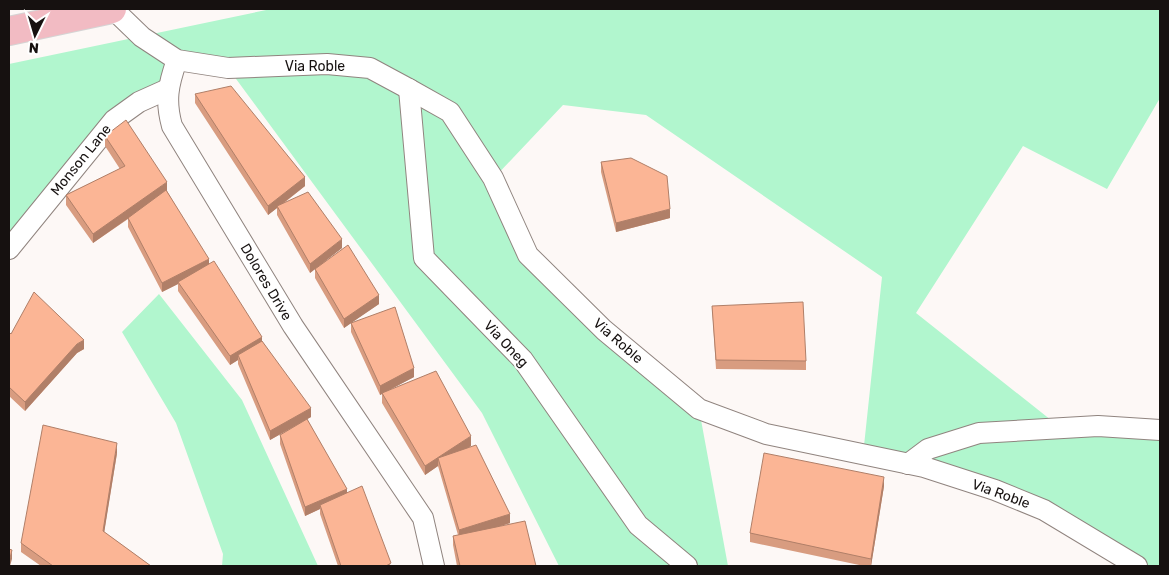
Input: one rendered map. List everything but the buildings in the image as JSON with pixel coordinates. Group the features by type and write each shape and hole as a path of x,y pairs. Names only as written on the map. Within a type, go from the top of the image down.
{"highway":[{"path":"16,29 113,9"}],"street":[{"path":"113,9 142,37 177,60"},
{"name":"Dolores Drive","path":"177,60 168,89 168,110 172,126 293,326 423,518 434,566"},
{"name":"Via Roble","path":"177,60 228,68 326,64 370,68 450,112 493,178 528,255 604,330 699,409 766,434 924,467 995,490 1044,510 1136,566"},
{"name":"Monson Lane","path":"9,249 114,120 139,102 168,89"},
{"name":"Via Oneg","path":"409,89 424,258 523,360 638,525 687,566"},
{"path":"908,464 928,449 979,433 1098,426 1160,430"}],"green space":[{"path":"271,9 1160,9 1160,98 1107,189 1023,146 916,313 1061,428 1160,430 1160,566 1137,566 1044,510 863,455 882,277 646,115 563,105 493,179 528,255 699,409 728,566 559,566 482,413 228,68 175,66 167,93 114,120 9,256 9,64"},
{"path":"159,294 242,400 318,566 222,566 223,554 176,423 122,332"}]}
